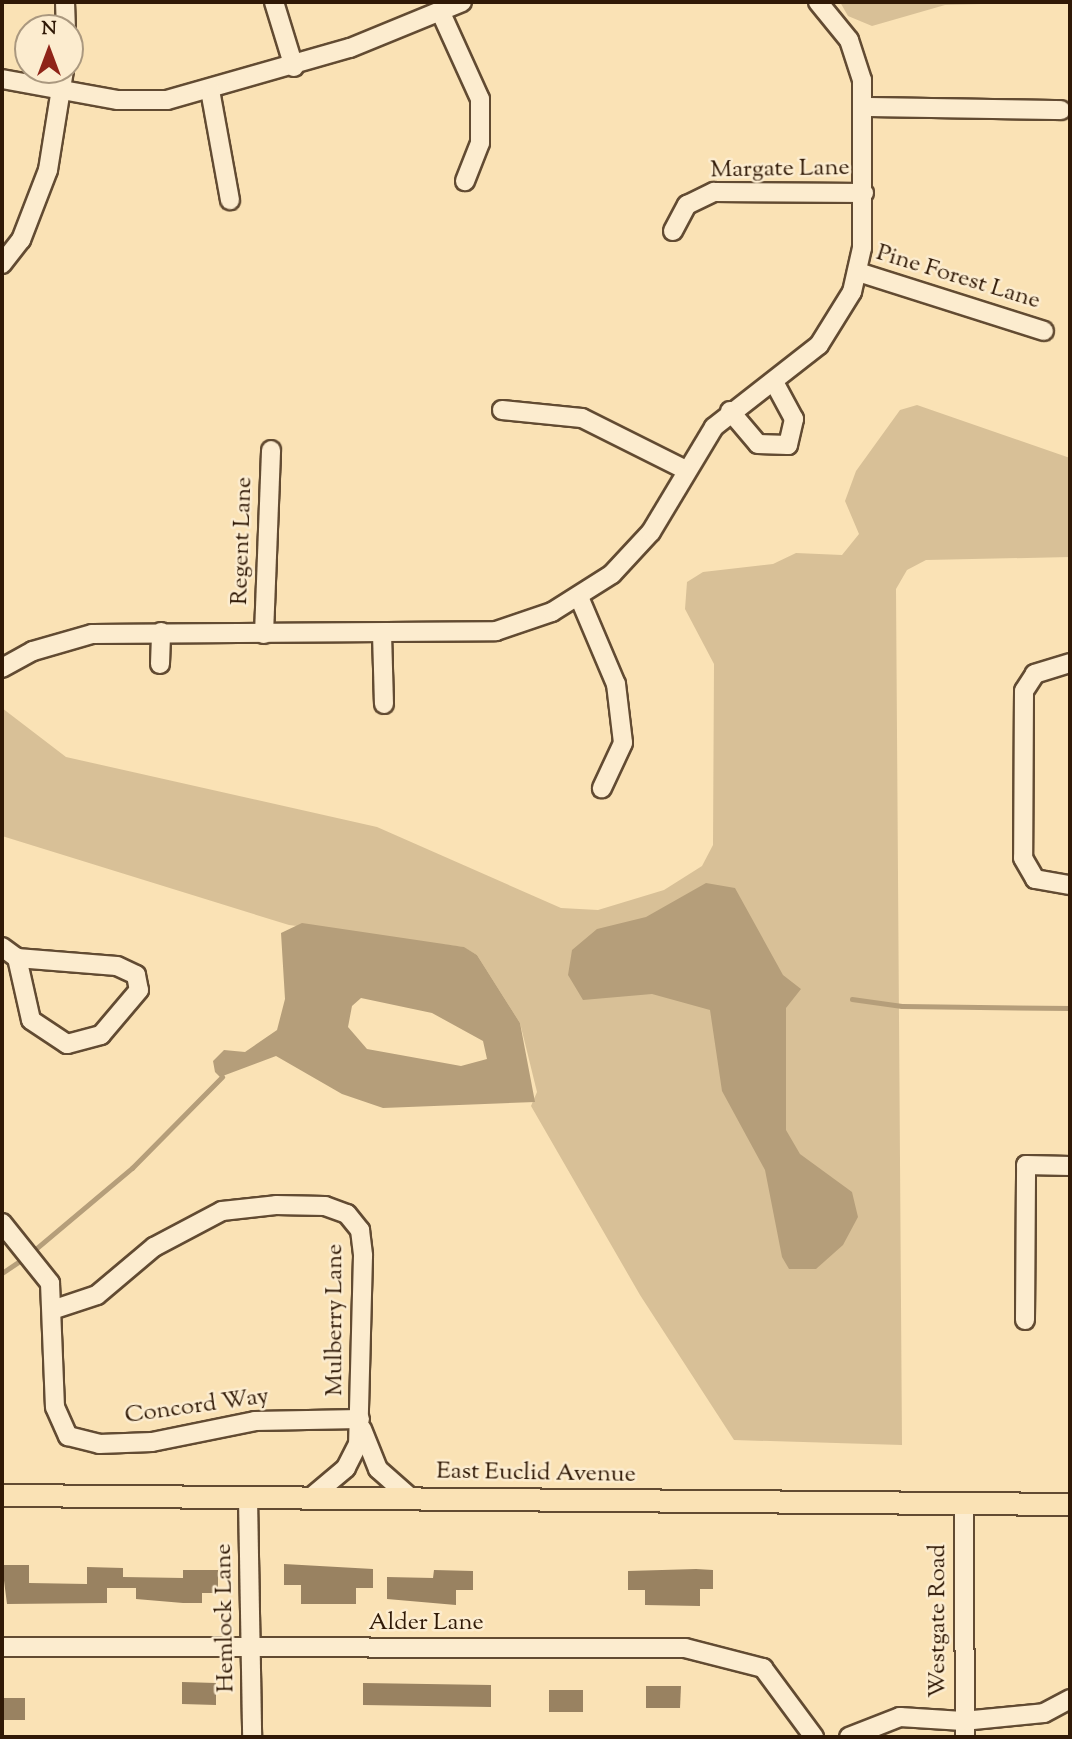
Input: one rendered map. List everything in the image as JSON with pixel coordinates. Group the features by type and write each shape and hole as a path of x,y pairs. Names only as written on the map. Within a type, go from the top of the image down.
{"main road":[{"name":"East Euclid Avenue","path":"2,1495 1070,1504"}],"street":[{"path":"274,2 294,66"},
{"path":"2,79 62,92 142,101 210,90 294,66 441,13 462,2"},
{"path":"2,668 59,642 161,632 264,634 496,631 579,597 631,556 684,470 730,411 774,382 832,330 858,272 864,193 863,107 858,60 818,2"},
{"path":"441,13 480,99 480,143 465,181"},
{"path":"2,264 33,213 63,84"},
{"path":"210,90 230,200"},
{"path":"863,107 1061,110"},
{"name":"Margate Lane","path":"673,231 687,205 714,192 864,193"},
{"name":"Pine Forest Lane","path":"858,272 1044,331"},
{"path":"730,411 758,444 788,445 794,419 774,382"},
{"path":"502,410 582,418 684,470"},
{"name":"Regent Lane","path":"264,634 271,450"},
{"path":"579,597 616,684 623,743 602,788"},
{"path":"160,664 161,632"},
{"path":"382,633 384,704"},
{"path":"1070,663 1035,674 1024,691 1023,844 1035,879 1070,885"},
{"path":"2,947 17,958 117,965 136,975 139,990 101,1035 67,1044 31,1020 17,958"},
{"path":"1026,1320 1026,1165 1070,1166"},
{"name":"Mulberry Lane","path":"55,1309 97,1295 154,1247 222,1211 276,1205 337,1208 355,1221 362,1241 360,1419 368,1455 412,1499"},
{"name":"Concord Way","path":"2,1223 38,1262 55,1309 55,1407 61,1429 75,1440 152,1442 255,1421 360,1419"},
{"name":"Mulberry Lane","path":"309,1499 346,1468 360,1419"},
{"name":"Hemlock Lane","path":"248,1498 252,1737"},
{"name":"Westgate Road","path":"964,1504 964,1729"},
{"name":"Alder Lane","path":"2,1647 685,1648 763,1668 814,1737"},
{"path":"849,1737 900,1717 964,1729 1044,1713 1070,1699"}],"shaded area":[{"path":"840,2 1054,2 945,5 872,26 848,16"},
{"path":"917,405 1070,458 1070,557 926,560 907,570 896,589 902,1445 734,1440 640,1295 531,1106 537,1092 520,1023 477,955 463,947 289,925 2,836 2,708 66,757 377,827 561,908 598,910 664,890 702,866 713,845 714,664 685,609 687,582 703,572 773,564 796,553 842,555 859,534 845,501 856,471 900,410"},
{"path":"706,883 735,888 783,975 801,989 786,1008 786,1130 800,1154 852,1192 858,1217 843,1245 816,1269 789,1269 782,1257 765,1170 722,1091 710,1010 652,994 583,1000 568,975 572,950 597,929 646,917"},
{"path":"302,923 464,947 477,955 520,1023 535,1102 383,1108 342,1094 276,1056 220,1077 215,1072 213,1061 224,1050 245,1052 277,1030 285,999 281,933","holes":["361,998 432,1013 483,1041 487,1059 461,1066 367,1049 348,1027 352,1006"]}],"building":[{"path":"284,1564 373,1569 373,1588 356,1588 356,1604 301,1604 301,1585 284,1585"},
{"path":"2,1565 29,1565 29,1583 87,1584 87,1567 123,1568 123,1577 183,1578 183,1570 218,1570 218,1593 202,1593 202,1603 183,1603 136,1599 136,1588 107,1588 107,1603 7,1604"},
{"path":"434,1570 473,1571 473,1590 456,1590 456,1605 387,1599 387,1577 433,1578"},
{"path":"713,1570 713,1589 700,1589 700,1606 645,1605 645,1590 628,1590 628,1571"},
{"path":"182,1682 216,1683 216,1705 182,1704"},
{"path":"363,1683 491,1685 491,1707 363,1705"},
{"path":"646,1686 681,1686 680,1708 646,1708"},
{"path":"549,1690 583,1690 583,1712 549,1712"},
{"path":"2,1698 25,1698 25,1720 2,1720"}],"waterway":[{"path":"852,999 902,1006 1070,1008"},
{"path":"31,1253 132,1168 222,1077"},
{"path":"2,1273 24,1258"}]}
